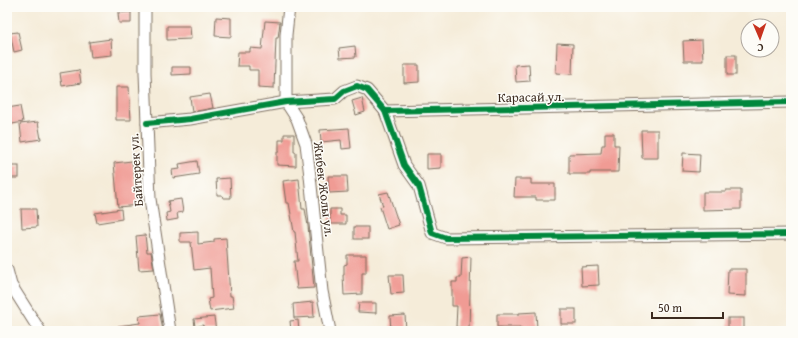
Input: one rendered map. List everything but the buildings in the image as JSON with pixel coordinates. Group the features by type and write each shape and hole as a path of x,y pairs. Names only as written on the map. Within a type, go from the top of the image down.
{"street":[{"name":"Байтерек ул.","path":"144,7 150,199 170,331"},
{"path":"286,102 286,35 288,7"},
{"path":"147,123 190,119 286,102 335,99 344,91 357,86 367,90 384,111 404,165 419,186 432,233 446,238 791,234"},
{"name":"Жибек Жолы ул.","path":"286,102 297,119 306,144 322,291 330,331"},
{"name":"Карасай ул.","path":"384,111 791,102"},
{"path":"7,270 11,286 40,331"}],"cycle path":[{"path":"147,123 190,119 286,102 335,99 344,91 357,86 367,90 385,111 791,102"},
{"path":"385,111 404,165 419,186 432,233 446,238 791,234"}]}
